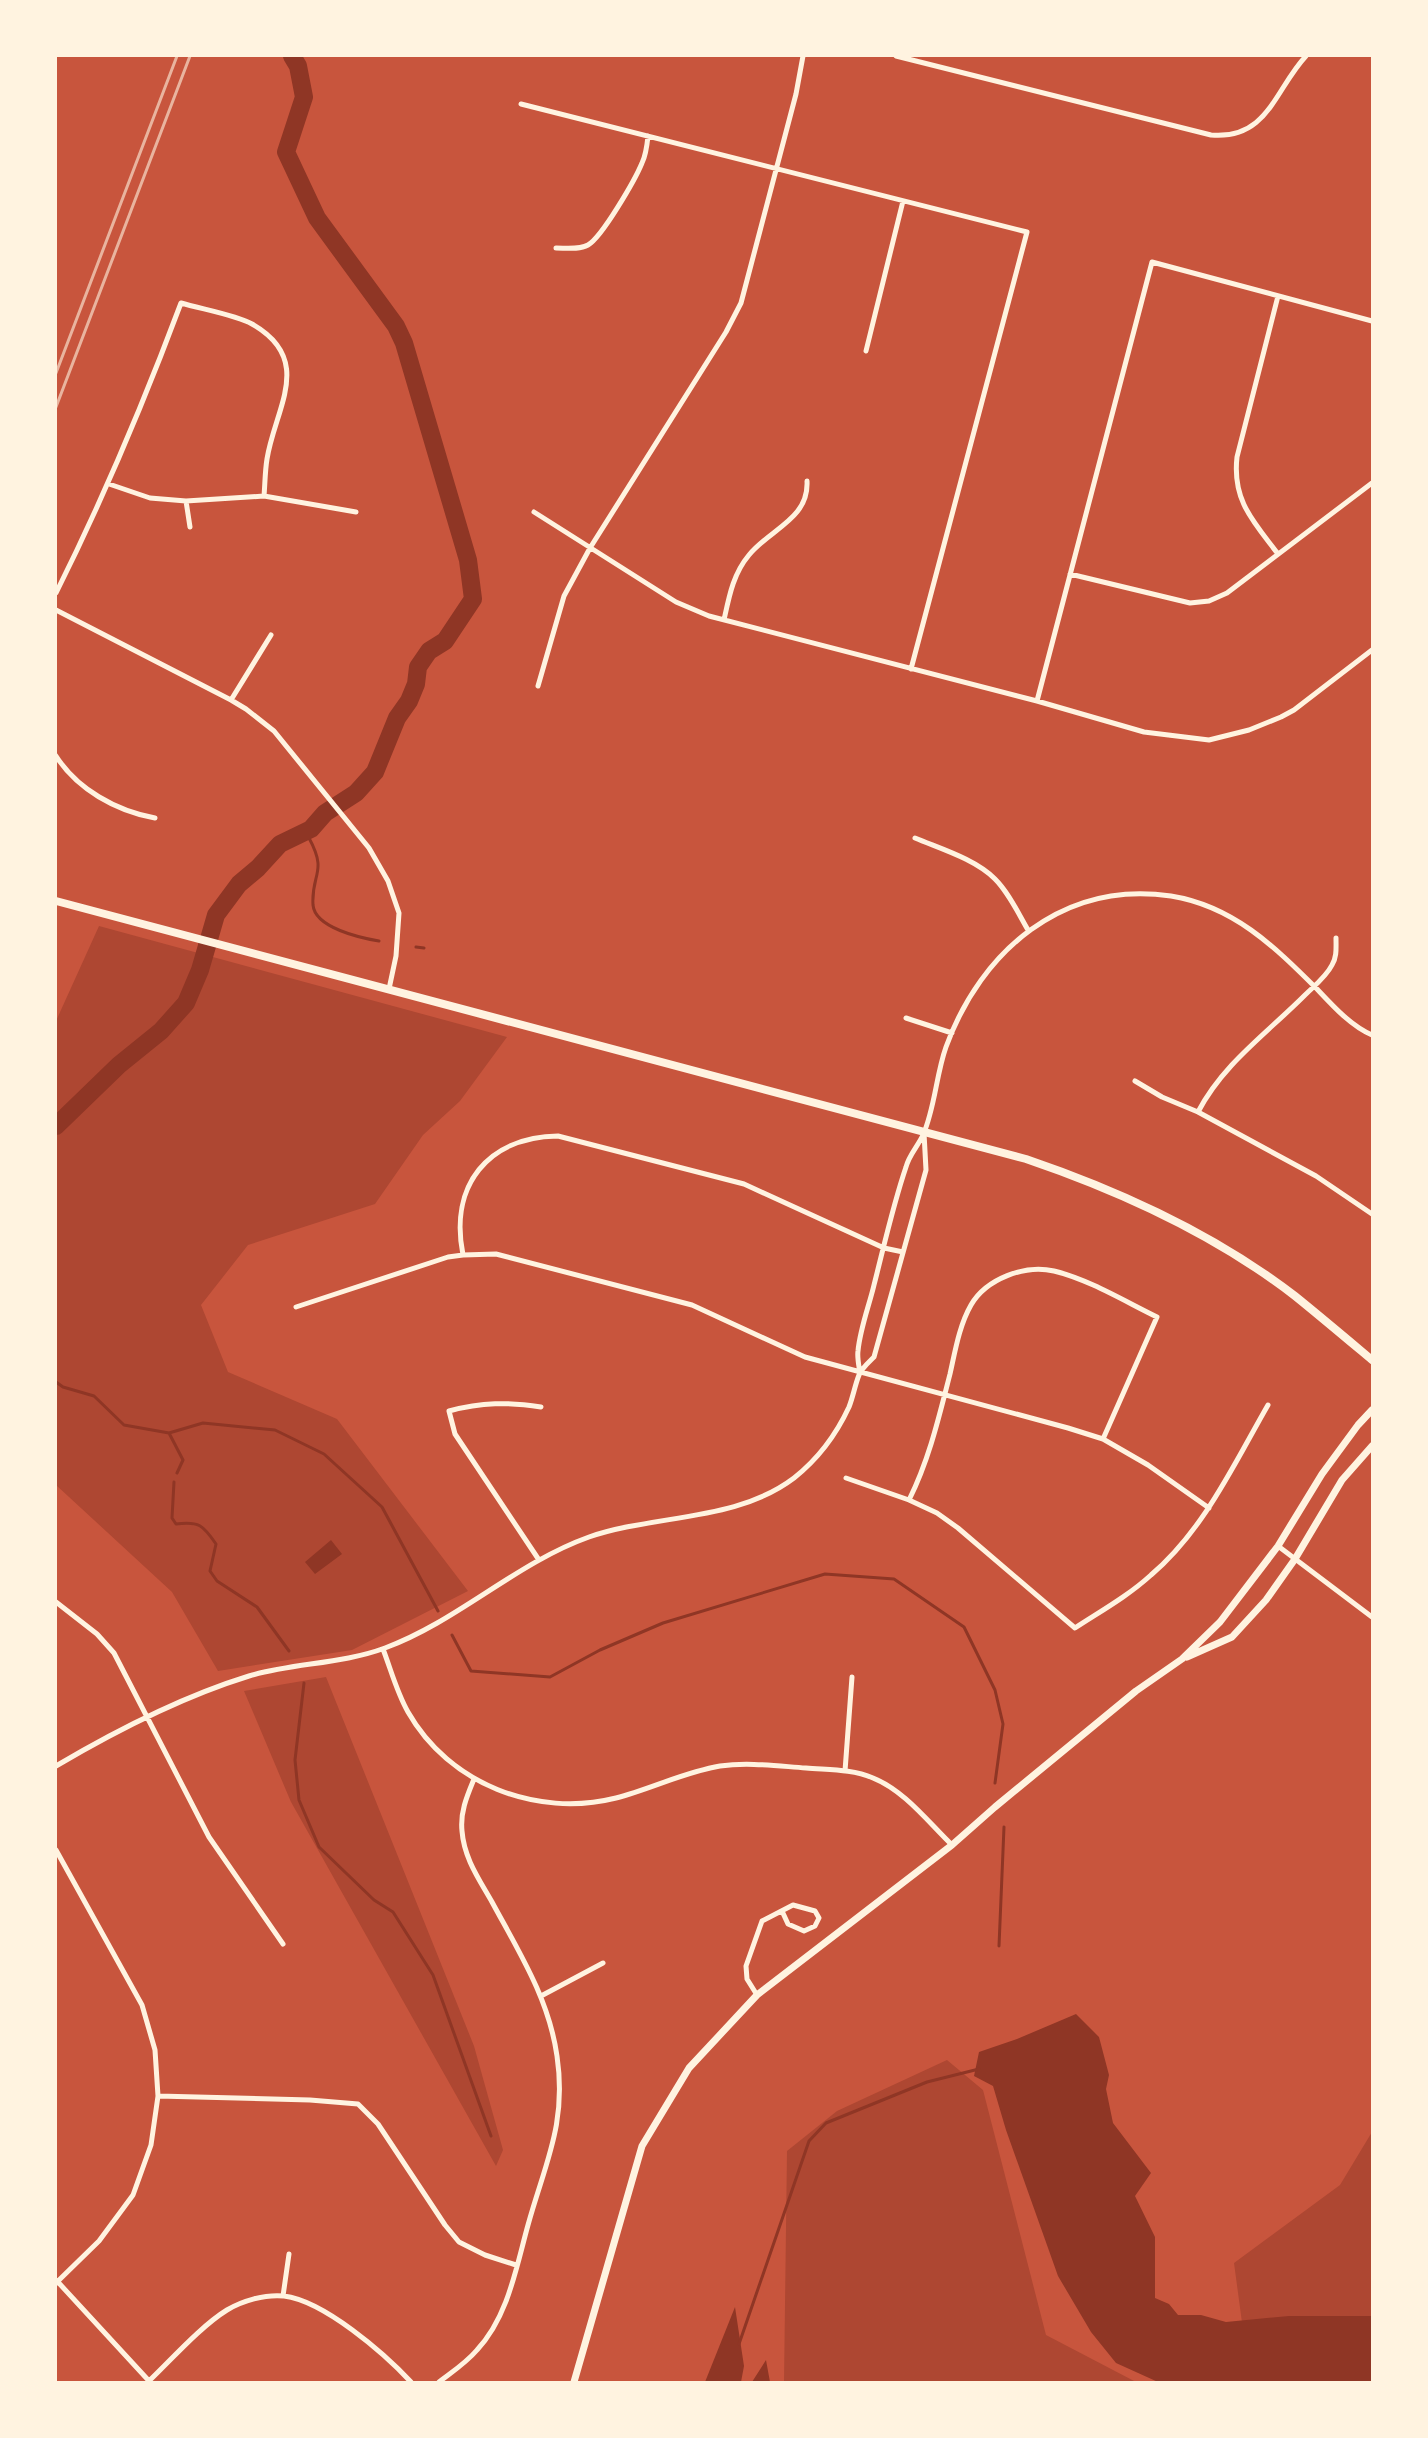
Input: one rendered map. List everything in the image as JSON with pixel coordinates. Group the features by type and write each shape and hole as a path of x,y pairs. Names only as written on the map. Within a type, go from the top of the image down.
{"main road":[{"path":"56,901 1026,1159 1108,1189 1148,1207 1203,1237 1294,1295 1372,1360"}],"street":[{"path":"538,686 564,596 590,548 735,316 748,282 796,94 803,56"},
{"path":"896,56 1211,135 1223,136 1246,130 1261,119 1306,56"},
{"path":"521,104 1027,232 911,669"},
{"path":"556,248 586,246 599,235 637,174 647,149 648,136"},
{"path":"866,351 903,201"},
{"path":"1037,701 1152,262 1372,321"},
{"path":"1278,296 1235,471 1238,491 1245,511 1278,554"},
{"path":"56,593 108,484 149,390 181,303 251,323 271,338 285,358 288,383 267,459 264,496"},
{"path":"724,620 732,587 741,566 760,543 799,512 805,501 807,481"},
{"path":"1070,574 1184,602 1203,602 1227,593 1372,483"},
{"path":"108,484 150,498 186,501 264,496 356,512"},
{"path":"186,501 190,527"},
{"path":"534,512 692,610 1037,701 1144,732 1209,740 1249,730 1294,710 1372,650"},
{"path":"56,610 231,700 274,731 369,848 388,881 399,913 396,956 389,989"},
{"path":"231,700 271,635"},
{"path":"56,756 72,776 100,797 131,812 155,818"},
{"path":"915,838 976,865 994,878 1003,888 1028,930"},
{"path":"860,1373 857,1352 906,1164 924,1133 952,1033 966,1002 986,971 1028,930 1074,906 1106,897 1147,894 1187,900 1218,910 1247,926 1285,957 1342,1014 1372,1035"},
{"path":"1198,1112 1216,1081 1233,1061 1332,967 1336,938"},
{"path":"906,1018 952,1033"},
{"path":"1135,1081 1162,1097 1198,1112 1316,1176 1372,1214"},
{"path":"56,1766 147,1716 184,1699 251,1676 383,1649 464,1609 562,1547 595,1535 728,1508 777,1489 805,1469 833,1436 849,1406 860,1373 874,1356 926,1170 924,1133"},
{"path":"463,1254 460,1238 463,1202 468,1188 480,1169 490,1158 514,1142 540,1136 558,1136 744,1184 884,1248 903,1252"},
{"path":"296,1307 448,1257 463,1254 496,1254 692,1305 805,1357 1103,1439 1148,1465 1209,1508"},
{"path":"909,1500 929,1452 961,1328 976,1298 998,1280 1028,1268 1053,1270 1157,1317 1103,1439"},
{"path":"539,1560 455,1434 449,1411 470,1406 509,1402 542,1407"},
{"path":"846,1478 909,1500 937,1513 958,1528 1075,1628 1128,1594 1152,1575 1189,1536 1209,1508 1268,1405"},
{"path":"574,2382 642,2146 689,2068 758,1995 952,1845 1136,1691 1182,1659 1220,1622 1278,1546 1323,1474 1358,1425 1372,1410"},
{"path":"1182,1659 1232,1637 1266,1600 1295,1559 1342,1480 1372,1446"},
{"path":"1278,1546 1372,1617"},
{"path":"56,1602 97,1634 114,1653 210,1837 283,1944"},
{"path":"383,1649 400,1696 417,1726 440,1754 474,1779 512,1795 563,1804 615,1798 719,1767 753,1765 845,1771 872,1777 886,1784 900,1794 952,1845"},
{"path":"845,1771 852,1677"},
{"path":"439,2382 477,2350 490,2334 512,2285 533,2206 550,2159 559,2108 557,2055 541,1996 473,1870 464,1847 462,1831 464,1806 474,1779"},
{"path":"56,1850 142,2005 155,2050 158,2096 152,2145 133,2195 99,2241 56,2282 149,2382 227,2310 248,2301 283,2296 304,2302 322,2311 381,2353 411,2382"},
{"path":"758,1995 747,1979 746,1966 762,1920 793,1905 815,1911 819,1918 815,1926 804,1931 788,1924 782,1911"},
{"path":"541,1996 603,1964"},
{"path":"158,2096 310,2100 358,2104 378,2124 445,2225 459,2242 484,2255 516,2265"},
{"path":"283,2296 289,2254"}],"shaded area":[{"path":"99,926 507,1037 460,1101 423,1135 375,1204 248,1245 201,1305 228,1372 337,1419 468,1591 352,1650 218,1671 172,1592 56,1485 56,1021"},
{"path":"331,1540 342,1554 315,1574 305,1562"},
{"path":"326,1677 474,2046 503,2150 496,2166 291,1802 244,1691"},
{"path":"1076,2014 1099,2037 1109,2075 1106,2089 1113,2123 1151,2173 1135,2196 1155,2237 1155,2298 1169,2304 1178,2315 1201,2315 1226,2322 1289,2316 1372,2316 1372,2382 1158,2382 1116,2363 1091,2332 1058,2276 1006,2130 993,2086 974,2076 979,2052"},
{"path":"947,2060 983,2090 1046,2335 1136,2382 784,2382 787,2151 837,2111"},
{"path":"1372,2132 1372,2382 1250,2382 1234,2263 1340,2185"},
{"path":"735,2307 744,2366 741,2382 705,2382"},
{"path":"766,2360 770,2382 752,2382"}],"waterway":[{"path":"56,1126 119,1065 161,1031 186,1003 200,970 216,915 239,884 258,868 280,844 311,829 325,813 356,793 375,772 397,718 409,701 416,684 418,667 429,651 445,641 473,599 468,560 404,343 396,326 317,218 286,152 304,97 298,66 292,56"},
{"path":"311,829 309,838 315,850 318,866 313,894 316,913 330,926 379,941"},
{"path":"416,947 424,948"},
{"path":"56,1382 63,1387 94,1396 124,1425 169,1433 183,1460 177,1473"},
{"path":"169,1433 203,1423 275,1430 324,1454 382,1507 438,1611"},
{"path":"174,1482 172,1518 176,1524 195,1524 208,1532 216,1544 210,1571 217,1581 257,1607 289,1651"},
{"path":"452,1635 471,1671 550,1677 600,1650 663,1623 825,1574 894,1579 964,1627 995,1690 1003,1724 995,1783"},
{"path":"304,1683 295,1760 299,1800 319,1847 374,1900 393,1912 433,1975 491,2136"},
{"path":"999,1946 1004,1827"},
{"path":"739,2344 809,2141 826,2123 927,2082 979,2069"}],"railway":[{"path":"56,373 177,56"},
{"path":"56,407 190,56"}]}
